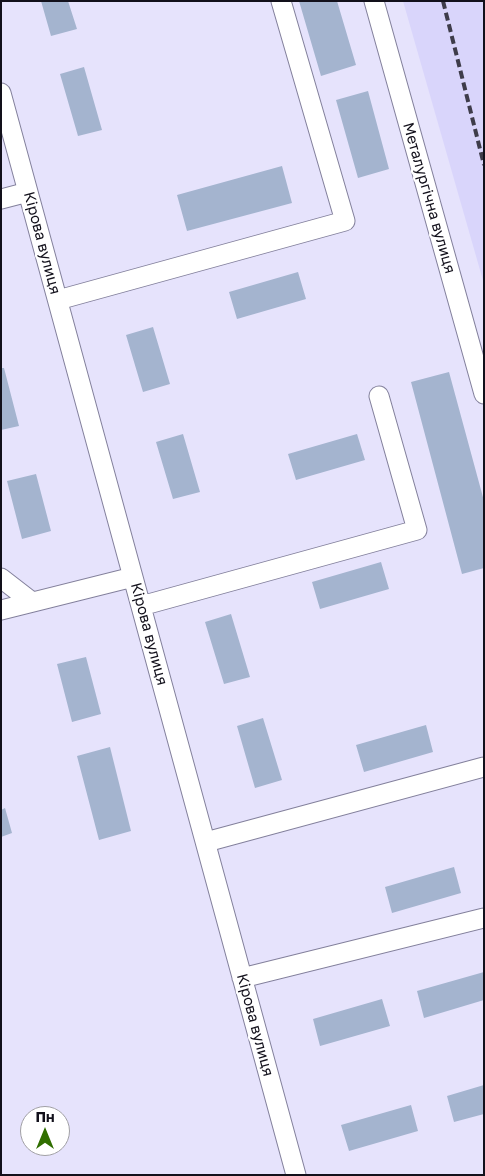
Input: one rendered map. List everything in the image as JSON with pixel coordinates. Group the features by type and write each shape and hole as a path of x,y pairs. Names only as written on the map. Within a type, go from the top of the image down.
{"street":[{"path":"58,300 345,221 281,1"},
{"name":"Металургічна вулиця","path":"374,1 484,394"},
{"name":"Кірова вулиця","path":"1,93 296,1175"},
{"path":"1,199 28,192"},
{"path":"141,606 417,530 379,396"},
{"path":"1,610 133,577"},
{"path":"1,578 32,602"},
{"path":"206,842 484,767"},
{"path":"242,978 484,918"}],"shaded area":[{"path":"403,1 484,1 484,284"}],"building":[{"path":"41,1 68,1 77,29 51,36"},
{"path":"299,1 337,1 356,65 321,76"},
{"path":"84,67 102,130 78,136 60,74"},
{"path":"368,91 389,169 358,178 336,100"},
{"path":"282,166 292,203 187,231 177,195"},
{"path":"298,272 306,299 237,319 229,292"},
{"path":"153,327 170,384 143,392 126,335"},
{"path":"1,368 4,368 19,426 1,430"},
{"path":"449,372 484,501 484,568 462,574 411,382"},
{"path":"183,434 200,492 173,499 156,442"},
{"path":"357,434 365,460 296,480 288,454"},
{"path":"36,474 51,531 22,539 7,481"},
{"path":"381,562 389,589 320,609 312,582"},
{"path":"231,614 250,677 224,684 205,622"},
{"path":"86,657 101,714 72,722 57,664"},
{"path":"263,718 282,780 255,788 237,726"},
{"path":"426,725 433,752 364,772 356,745"},
{"path":"110,747 131,831 99,840 77,756"},
{"path":"5,808 12,833 1,837 1,810"},
{"path":"454,867 461,893 392,913 385,887"},
{"path":"484,972 484,1000 424,1018 417,991"},
{"path":"382,999 390,1026 320,1046 313,1019"},
{"path":"484,1085 484,1114 454,1122 447,1096"},
{"path":"411,1105 418,1131 349,1151 341,1125"}],"railway":[{"path":"443,1 484,165"}]}
